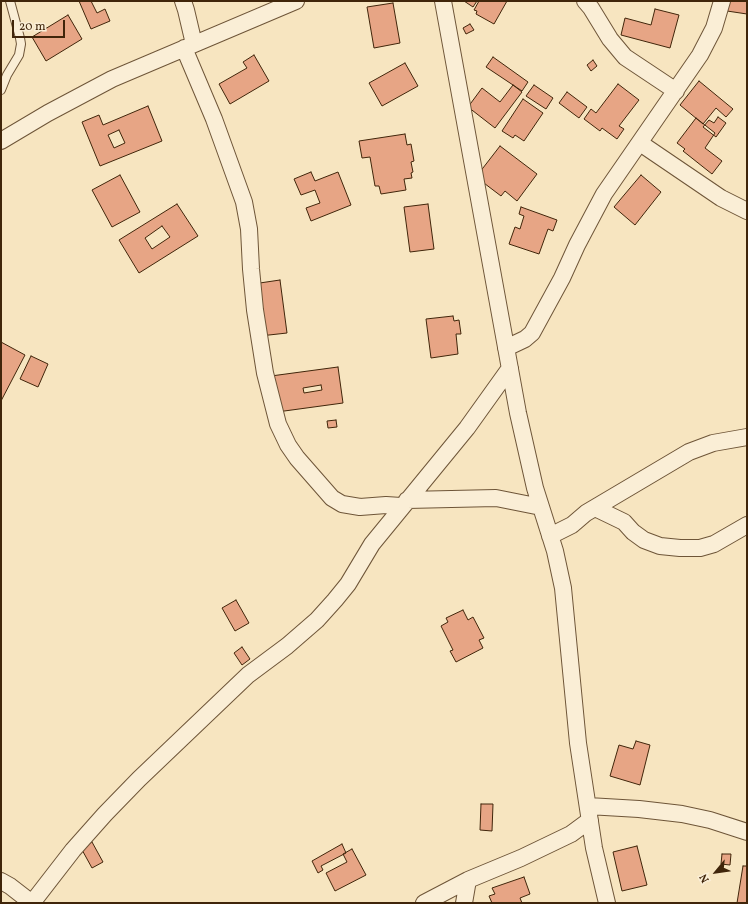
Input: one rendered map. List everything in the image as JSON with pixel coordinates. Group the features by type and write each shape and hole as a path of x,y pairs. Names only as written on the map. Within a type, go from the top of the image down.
{"street":[{"path":"183,1 186,10 189,46 244,202 249,229 255,310 265,373 278,424 288,446 332,498 342,504 360,507 496,498 541,507"},
{"path":"1,141 48,113 112,79 296,1"},
{"path":"443,1 510,368 535,488 555,551 563,588 578,744 594,848 608,903"},
{"path":"585,1 610,39 625,56 676,91"},
{"path":"506,348 525,340 532,334 604,194 700,55 714,28 722,1"},
{"path":"640,143 721,198 747,211"},
{"path":"1,881 32,903 60,866 94,826 144,774 248,675 287,646 317,620 348,584 372,544 404,503 467,428 510,368"},
{"path":"550,536 572,525 586,513 689,452 713,443 747,437"},
{"path":"595,508 624,522 633,532 644,540 660,546 700,548 714,544 747,525"},
{"path":"424,903 468,880 521,858 571,834 589,813 639,809 682,814 710,820 747,832"},
{"path":"464,903 468,880"}],"lane":[{"path":"1,90 7,75 19,55 20,38 10,1"}],"building":[{"path":"79,1 91,1 97,13 105,9 110,21 91,29"},
{"path":"464,1 477,1 473,7"},
{"path":"479,1 507,1 494,24 476,14 477,11 474,10"},
{"path":"728,1 747,1 747,14 727,11"},
{"path":"393,3 400,43 374,48 367,7"},
{"path":"655,9 679,15 670,48 621,35 625,18 651,25"},
{"path":"68,15 82,39 46,61 32,37"},
{"path":"470,24 474,30 466,34 463,28"},
{"path":"254,55 269,81 230,104 219,84 247,68 243,62"},
{"path":"493,57 528,82 522,91 486,67"},
{"path":"593,60 597,66 591,71 587,65"},
{"path":"405,63 418,86 382,106 369,83"},
{"path":"699,81 733,109 726,117 716,108 703,124 680,105"},
{"path":"618,84 639,100 619,126 624,129 617,139 602,128 600,131 584,119 591,109 596,113"},
{"path":"513,85 522,92 495,128 468,107 482,88 500,102"},
{"path":"534,85 553,98 546,109 526,96"},
{"path":"567,92 587,107 579,118 559,103"},
{"path":"523,99 543,113 524,141 515,135 513,138 502,131"},
{"path":"148,106 162,141 100,166 82,122 99,115 103,125","holes":["119,130 125,143 114,148 108,135"]},
{"path":"718,117 726,123 716,137 703,127 709,120 714,123"},
{"path":"696,118 715,133 705,148 722,161 712,174 683,151 685,149 677,143"},
{"path":"405,134 407,145 411,144 414,161 411,162 413,172 411,173 412,178 404,179 406,190 381,194 379,186 375,186 370,157 362,158 359,141"},
{"path":"500,146 537,174 517,201 505,191 501,196 476,177"},
{"path":"311,172 315,181 338,172 351,205 311,221 306,208 320,203 315,190 301,195 294,179"},
{"path":"120,175 140,212 112,227 92,190"},
{"path":"641,175 661,192 635,225 614,207"},
{"path":"177,204 198,236 139,273 119,240","holes":["162,226 170,237 152,249 145,238"]},
{"path":"428,204 434,249 410,252 404,207"},
{"path":"521,207 557,220 553,231 548,229 539,254 509,244 515,227 520,229 524,216 519,214"},
{"path":"280,280 287,333 260,336 253,284"},
{"path":"453,316 454,321 459,320 461,334 456,334 458,354 431,358 426,319"},
{"path":"1,342 25,355 1,401"},
{"path":"31,356 48,364 38,387 20,379"},
{"path":"338,367 343,403 277,412 271,376","holes":["321,385 322,390 304,393 303,388"]},
{"path":"336,420 337,427 328,428 327,421"},
{"path":"236,600 249,623 235,631 222,608"},
{"path":"463,610 468,620 473,617 484,638 479,640 483,648 456,662 450,651 453,650 441,626 448,622 446,618"},
{"path":"242,647 250,659 242,665 234,653"},
{"path":"636,741 650,745 640,785 610,776 619,745 633,749"},
{"path":"481,804 493,804 492,831 480,830"},
{"path":"92,842 103,862 92,868 81,848"},
{"path":"342,844 346,853 321,866 323,870 318,873 312,861"},
{"path":"637,846 647,885 622,891 613,852"},
{"path":"352,849 366,875 335,891 326,873 347,862 343,854"},
{"path":"722,854 731,854 730,865 721,864"},
{"path":"743,866 747,866 747,903 737,903"},
{"path":"524,877 530,894 520,898 522,903 492,903 489,896 495,894 492,888"}]}
